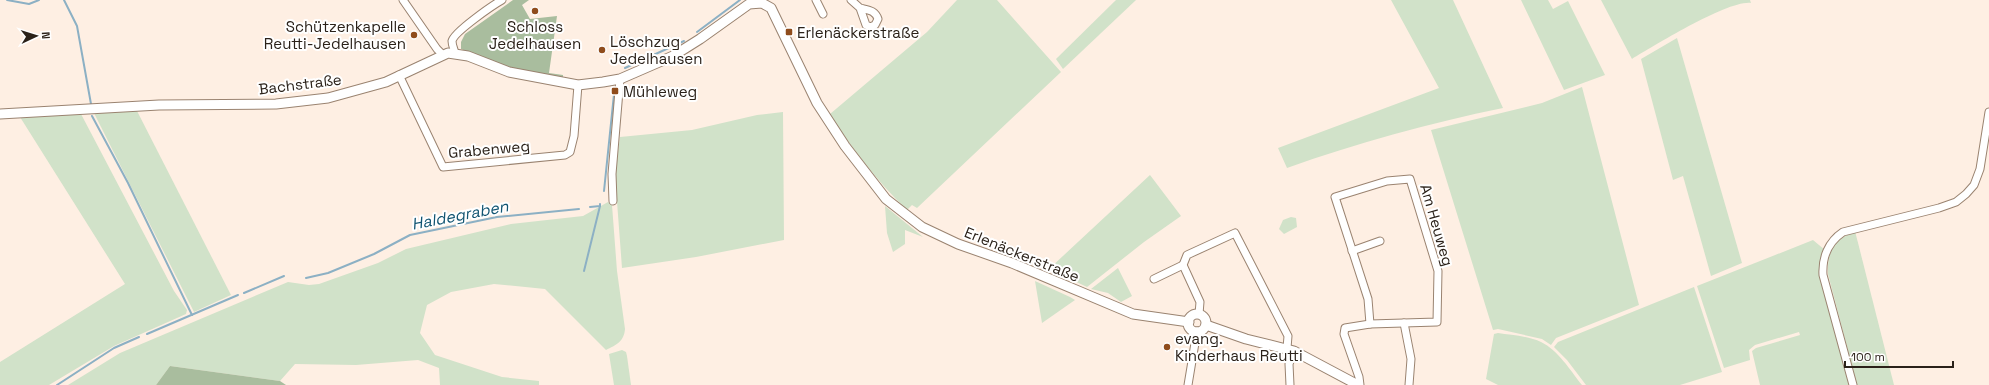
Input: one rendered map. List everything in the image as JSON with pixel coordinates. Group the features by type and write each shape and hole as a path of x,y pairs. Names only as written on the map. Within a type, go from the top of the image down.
{"street":[{"path":"403,0 437,49 443,55"},
{"path":"455,53 452,43 453,38 466,26 502,0"},
{"path":"816,0 823,14"},
{"path":"851,0 860,8"},
{"name":"Bachstraße","path":"0,114 24,114 159,105 276,104 328,98 386,82 443,55 455,53 509,72 578,85 620,79 673,56 700,39 749,4 762,1"},
{"name":"Erlenäckerstraße","path":"762,1 771,8 817,103 832,128 886,199 922,227 938,235 1012,263 1133,314 1189,322"},
{"name":"Grabenweg","path":"399,75 443,167 564,155 570,152 573,143 578,85"},
{"path":"613,201 612,174 620,79"},
{"path":"1853,385 1823,275 1823,264 1827,249 1835,238 1843,232 1939,208 1956,202 1966,194 1974,185 1980,169 1989,112"},
{"name":"Am Heuweg","path":"1359,385 1359,377 1344,334 1345,328 1370,324 1437,322 1438,271 1410,179 1387,181 1335,197 1368,299 1370,324"},
{"path":"1154,278 1183,264 1188,255 1235,233 1288,336 1290,350 1290,385"},
{"path":"1352,251 1380,241"},
{"path":"1183,264 1200,302 1199,314"},
{"path":"1199,314 1204,317 1206,325 1202,330 1197,331 1190,327 1189,322 1194,315 1199,314"},
{"path":"1404,323 1411,359 1409,385"},
{"path":"1206,325 1246,339 1290,350 1359,385"},
{"path":"1188,385 1197,331"}],"green space":[{"path":"513,0 529,0 522,5 530,19 557,16 549,73 563,75 563,79 511,69 461,49 461,42 465,34"},
{"path":"957,0 997,0 1061,72 917,208 912,205 907,210 885,188 847,140 830,114 927,32"},
{"path":"1116,0 1136,0 1063,69 1056,59"},
{"path":"1391,0 1453,0 1503,108 1394,134 1287,168 1278,148 1439,88"},
{"path":"1521,0 1548,0 1553,9 1568,1 1605,75 1564,90"},
{"path":"1601,0 1750,0 1751,3 1740,4 1709,16 1632,59"},
{"path":"1677,38 1742,263 1711,276 1683,176 1673,180 1641,59"},
{"path":"1582,87 1639,305 1556,338 1551,345 1542,339 1498,329 1493,330 1431,130 1542,103"},
{"path":"136,109 231,295 194,312 94,113"},
{"path":"783,112 784,240 696,257 622,268 615,175 620,137 692,130 757,115"},
{"path":"81,114 174,291 187,310 186,314 114,346 49,385 0,385 0,362 125,284 20,117"},
{"path":"1150,175 1181,216 1144,242 1087,287 1049,269"},
{"path":"608,202 612,205 617,271 625,329 621,340 606,350 545,289 494,284 451,292 427,305 420,333 435,355 502,377 539,381 539,385 440,385 439,368 418,360 356,365 295,364 280,381 170,366 156,385 68,385 120,353 288,282 309,285 319,284 378,263 406,249 511,224 583,216"},
{"path":"885,206 923,237 905,230 905,244 893,252 887,233"},
{"path":"1291,217 1296,218 1297,227 1284,234 1279,229 1283,220"},
{"path":"1855,231 1894,385 1857,385 1828,274 1829,259 1833,247 1842,238"},
{"path":"1813,240 1825,250 1821,263 1849,385 1760,385 1752,351 1756,348 1800,335 1799,332 1755,345 1749,350 1750,360 1724,368 1697,286"},
{"path":"1118,268 1132,296 1121,302 1108,293 1091,289"},
{"path":"1035,281 1070,297 1075,300 1042,323"},
{"path":"1694,287 1722,372 1680,385 1586,385 1567,360 1554,347 1558,342"},
{"path":"1498,333 1531,338 1541,342 1553,350 1582,385 1498,385 1486,379 1494,334"},
{"path":"622,350 626,352 631,385 614,385 609,354"},
{"path":"170,366 280,381 286,385 156,385"}],"waterway":[{"path":"7,0 29,4 39,0"},
{"path":"64,0 77,26 91,104"},
{"name":"Haldegraben","path":"697,32 740,0"},
{"name":"Haldegraben","path":"625,68 684,41"},
{"name":"Haldegraben","path":"604,191 614,94"},
{"path":"92,116 128,183 192,315"},
{"name":"Haldegraben","path":"590,207 600,206 600,204"},
{"path":"584,271 600,206"},
{"name":"Haldegraben","path":"306,278 328,273 374,254 410,235 497,217 579,209"},
{"name":"Haldegraben","path":"244,293 284,276"},
{"name":"Haldegraben","path":"147,334 238,295"},
{"name":"Haldegraben","path":"57,385 114,348 139,337"}],"place":[{"name":"Schloss Jedelhausen","path":"535,11"},
{"name":"Erlenäckerstraße","path":"789,32"},
{"name":"Schützenkapelle Reutti-Jedelhausen","path":"414,35"},
{"name":"Löschzug Jedelhausen","path":"602,50"},
{"name":"Mühleweg","path":"615,91"},
{"name":"evang. Kinderhaus Reutti","path":"1167,347"}]}
